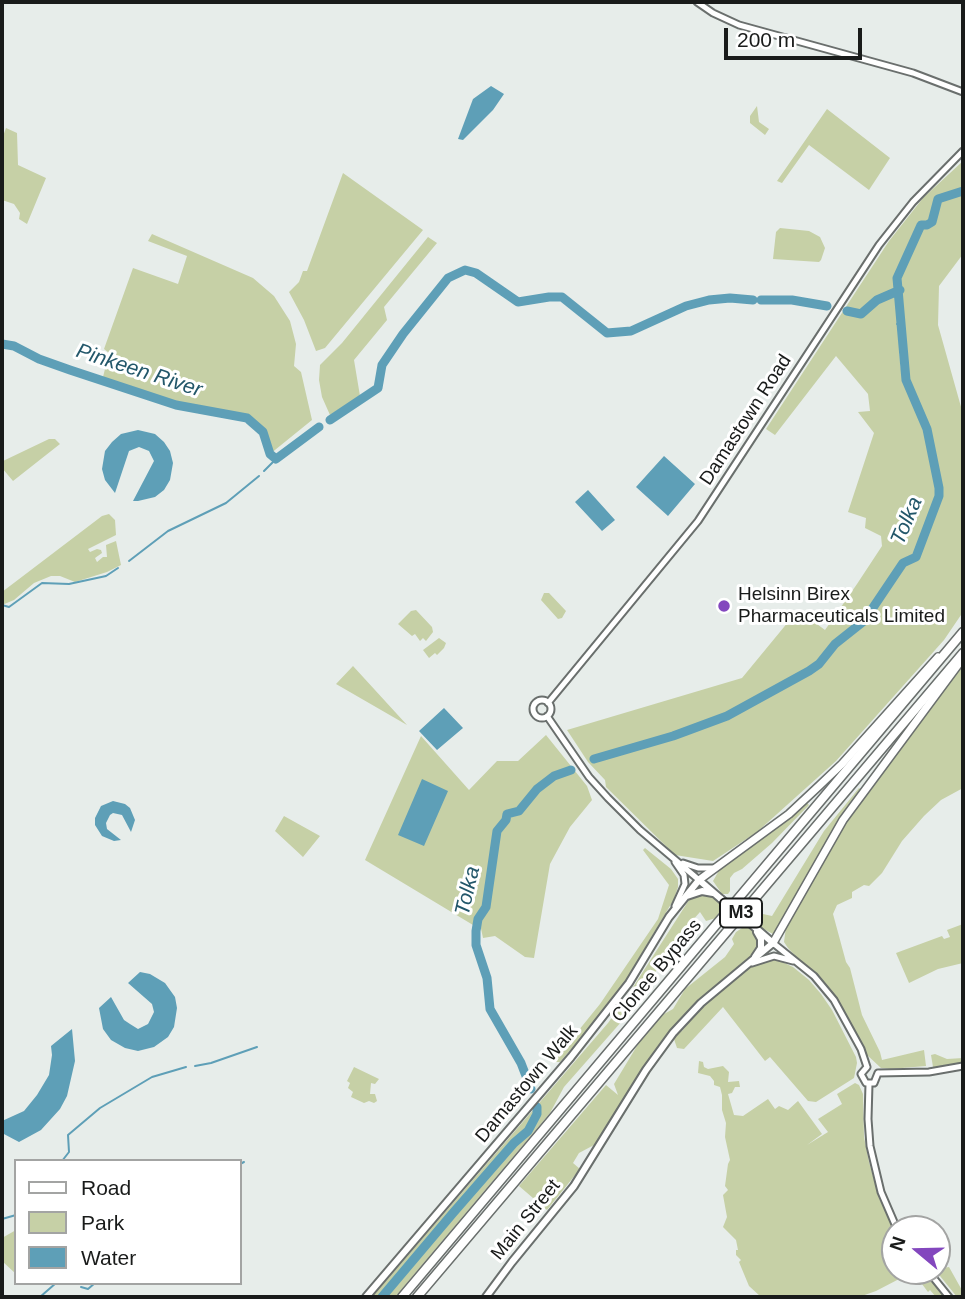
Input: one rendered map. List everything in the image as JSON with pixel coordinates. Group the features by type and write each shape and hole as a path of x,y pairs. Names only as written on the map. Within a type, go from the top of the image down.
{"highway":[{"path":"699,880 789,814 820,785 963,630"},
{"name":"Clonee Bypass","path":"402,1297 963,630"},
{"path":"773,943 843,820 963,656"},
{"name":"Clonee Bypass","path":"417,1297 963,656"}],"main road":[{"path":"711,870 708,883 717,895"},
{"path":"699,880 773,943"},
{"name":"Damastown Walk","path":"366,1297 587,1037 629,983 669,917 699,880"},
{"path":"685,896 702,891 717,895"},
{"path":"749,964 761,948 761,939 753,926"},
{"name":"Main Street","path":"486,1297 591,1162 646,1070 673,1033 701,1003 773,943"}],"street":[{"path":"697,2 740,25 913,73 963,92"},
{"name":"Damastown Road","path":"548,703 698,521 879,245 913,202 963,151"},
{"path":"541,700 548,703 551,710 547,716 538,717 533,708 541,700"},
{"path":"547,716 589,777 640,830 699,880"},
{"path":"671,856 692,867 711,870"},
{"path":"669,917 685,884 684,875 671,856"},
{"path":"773,943 799,963 834,1000 861,1049 867,1067"},
{"path":"749,964 774,956 799,963"},
{"path":"878,1073 929,1072 963,1066"},
{"path":"867,1067 873,1067 878,1073 876,1081 869,1084 861,1077 861,1072 867,1067"},
{"path":"869,1084 870,1146 884,1202 890,1215"}],"green space":[{"path":"757,106 759,122 769,129 765,135 750,123 750,116"},
{"path":"827,109 890,158 869,190 809,145 782,183 777,181"},
{"path":"6,128 17,133 18,165 46,178 27,224 19,219 20,213 14,204 2,200 2,139"},
{"path":"963,161 963,254 939,286 938,325 963,414 963,612 944,640 836,761 757,832 713,861 675,855 606,787 605,780 588,762 567,730 742,678 798,610 825,630 857,584 882,546 881,536 865,528 866,518 848,512 874,433 858,412 870,411 868,394 836,356 775,435 766,429 889,241 923,198","holes":["910,251 899,275 907,379 925,419 937,462 941,499 918,555 901,568 863,626 834,647 819,666 723,721 721,715 754,700 764,692 808,670 820,660 834,642 862,618 897,566 919,548 922,532 937,498 937,489 930,452 916,407 903,383 900,362 896,271"]},
{"path":"343,173 423,230 325,348 316,351 289,292 299,282 303,271 307,271"},
{"path":"780,228 809,231 820,237 825,248 821,260 773,259 776,232"},
{"path":"152,234 253,278 274,296 290,321 296,344 294,366 301,372 312,420 270,454 263,432 247,418 176,405 102,381 109,353 104,349 133,268 178,284 187,256 148,241"},
{"path":"428,237 437,243 384,307 387,320 354,360 360,396 330,415 322,397 320,365 342,343"},
{"path":"49,439 55,439 60,444 13,481 2,468 3,461"},
{"path":"109,514 115,520 116,535 88,549 90,552 101,550 102,553 95,558 97,562 107,557 106,545 116,541 121,565 75,582 60,576 51,576 34,583 14,600 2,605 2,592 102,516"},
{"path":"544,593 549,593 566,611 562,618 558,619 541,600"},
{"path":"416,610 432,627 433,632 426,641 423,638 420,641 415,634 412,636 398,624 411,611"},
{"path":"439,638 446,643 444,648 429,658 423,650"},
{"path":"963,662 963,788 941,800 924,816 902,841 882,873 869,886 864,885 852,892 852,898 837,905 833,914 862,1015 882,1060 924,1050 926,1066 881,1068 866,1054 832,995 788,948 784,942 786,927 846,820"},
{"path":"353,666 407,725 336,684"},
{"path":"546,735 587,786 592,800 570,827 550,864 534,958 525,957 495,936 483,938 480,924 483,916 480,913 473,925 365,860 421,736 469,790 497,761 518,761"},
{"path":"859,788 862,790 778,931 773,934 758,926 752,921 754,912 772,916 824,831"},
{"path":"801,804 809,805 772,843 734,873 730,878 730,891 728,894 722,894 713,881 721,867"},
{"path":"284,816 320,836 303,857 275,831"},
{"path":"645,848 671,869 678,879 674,899 626,980 601,1014 560,1062 553,1062 600,1004 658,919 669,885 643,850"},
{"path":"695,895 712,896 720,904 721,909 716,918 706,921 700,912 684,930 622,1021 564,1087 550,1113 395,1297 372,1297 608,1023 689,900"},
{"path":"963,924 963,963 938,969 909,983 896,953 942,936 944,939 950,937 947,930"},
{"path":"745,926 753,931 756,937 757,951 691,1007 662,1040 594,1145 579,1153 573,1163 580,1169 547,1210 519,1186 606,1085 618,1095 614,1084 643,1036 664,1014 673,1009 685,989 725,957 734,944 732,939 736,932"},
{"path":"776,959 793,967 821,994 856,1057 854,1078 816,1102 808,1101 770,1057 765,1061 723,1007 684,1049 677,1048 674,1039 677,1032 682,1031 705,1003 751,966"},
{"path":"931,1055 947,1059 963,1058 963,1064 936,1069 933,1067"},
{"path":"699,1061 708,1069 723,1066 729,1072 728,1082 739,1081 740,1087 735,1087 732,1093 728,1094 734,1115 743,1116 768,1099 775,1109 779,1106 788,1110 798,1101 822,1134 807,1145 828,1132 818,1119 842,1104 837,1094 855,1083 859,1085 863,1094 864,1137 869,1162 887,1215 881,1215 881,1285 888,1285 859,1297 761,1297 749,1286 739,1262 741,1260 736,1255 736,1240 723,1227 727,1217 723,1195 728,1190 725,1186 730,1160 725,1137 722,1095 720,1087 714,1085 710,1076 698,1073"},
{"path":"354,1067 379,1079 375,1084 371,1083 370,1094 375,1094 377,1101 374,1103 364,1103 351,1097 353,1092 348,1088 350,1083 347,1081"},
{"path":"14,1231 14,1272 2,1261 2,1238"},
{"path":"951,1271 963,1292 963,1297 957,1297 947,1285 951,1285"},
{"path":"923,1285 935,1285 945,1297 936,1297 930,1290 928,1292"}],"water":[{"path":"491,86 504,94 493,110 463,140 458,139 473,99"},
{"path":"138,430 155,434 164,442 173,463 170,480 164,490 155,497 133,501 154,461 149,451 139,447 129,451 115,493 105,480 102,469 105,451 112,442 121,434"},
{"path":"664,456 695,484 668,516 636,487"},
{"path":"588,490 615,520 602,531 575,502"},
{"path":"444,708 463,728 437,750 419,731"},
{"path":"422,779 448,791 424,846 398,835"},
{"path":"113,801 130,808 135,820 131,832 122,815 110,815 106,823 107,829 121,840 114,841 102,836 95,825 95,818 101,806"},
{"path":"140,972 150,974 165,983 175,997 177,1008 174,1027 168,1037 154,1047 138,1051 125,1048 111,1040 103,1029 99,1008 111,997 124,1020 138,1029 148,1024 154,1012 152,1004 128,983"},
{"path":"72,1029 75,1061 67,1096 60,1109 41,1130 19,1142 2,1133 2,1121 24,1111 49,1075 51,1046"}],"waterway":[{"name":"Tolka","path":"594,759 673,736 727,716 809,671 819,664 835,644 864,621 903,563 916,557 939,496 939,488 927,429 906,380 897,278 921,225 932,222 938,199 963,191"},
{"name":"Pinkeen River","path":"330,420 378,388 382,365 403,334 448,278 465,270 476,273 518,302 562,297 607,333 631,331 686,306 709,300 753,300"},
{"name":"Pinkeen River","path":"847,311 861,314 877,300 900,290"},
{"name":"Pinkeen River","path":"761,300 792,300 827,306"},
{"name":"Pinkeen River","path":"2,344 176,405 247,418 263,432 270,454 276,459 319,427"},
{"path":"264,471 276,459"},
{"path":"129,561 168,531 226,503 259,476"},
{"path":"2,605 9,607 42,583 69,584 106,576 118,568"},
{"name":"Tolka","path":"531,1089 521,1063 490,1009 487,978 476,945 476,931 478,919 486,907 497,831 506,820 507,814 519,811 537,789 554,776 571,770"},
{"path":"195,1066 257,1047"},
{"path":"64,1159 69,1152 68,1135 100,1108 152,1077 186,1067"},
{"name":"Tolka","path":"382,1297 514,1143 528,1131 537,1114 537,1107"},
{"path":"2,1219 14,1216"},
{"path":"40,1297 54,1285"},
{"path":"81,1287 88,1289 93,1285"}],"place":[{"name":"Helsinn Birex Pharmaceuticals Limited","path":"724,606"}]}
